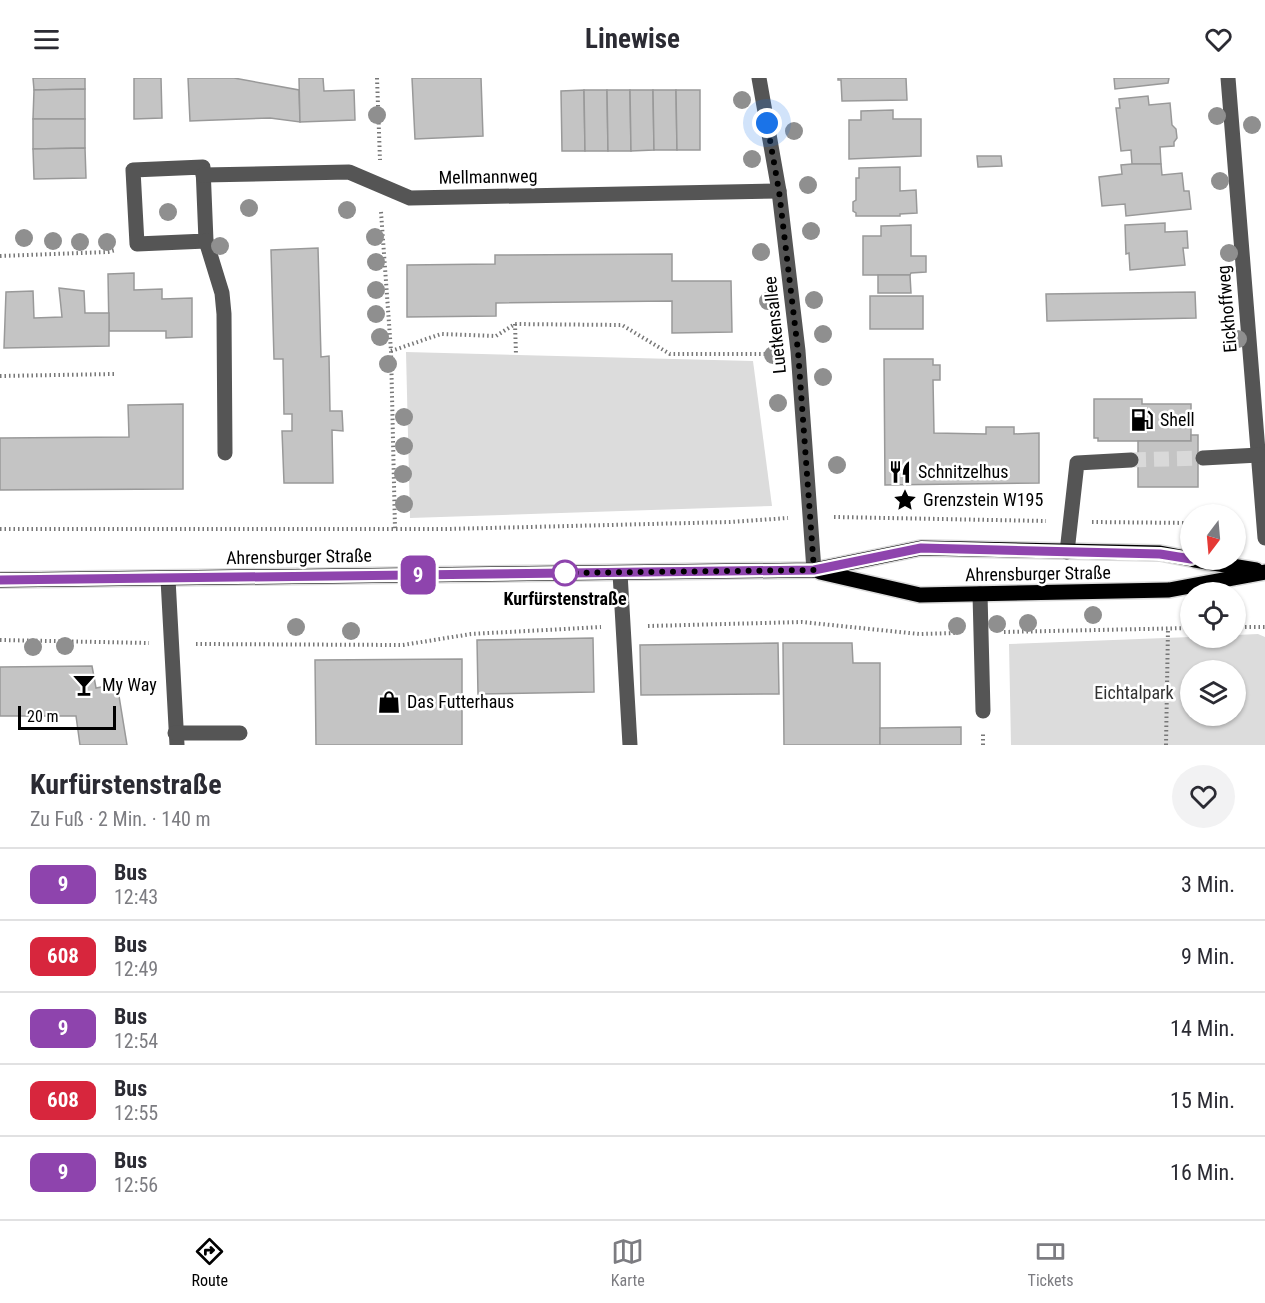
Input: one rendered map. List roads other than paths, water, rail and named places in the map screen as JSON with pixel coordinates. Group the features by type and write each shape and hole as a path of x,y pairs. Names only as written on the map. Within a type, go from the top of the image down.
{"main road":[{"name":"Ahrensburger Straße","path":"0,580 814,570 921,548 1160,554 1180,557"},
{"name":"Ahrensburger Straße","path":"1246,569 1265,572"},
{"name":"Ahrensburger Straße","path":"814,570 920,595 1169,590 1265,572"}],"street":[{"name":"Luetkensallee","path":"759,78 779,191 798,351 814,570"},
{"name":"Eickhoffweg","path":"1228,78 1265,538"},
{"name":"Mellmannweg","path":"206,241 136,244 133,170 203,167 203,175 349,172 410,198 779,191"},
{"path":"203,175 206,241 222,293 223,304 225,453"},
{"path":"1203,458 1258,455"},
{"path":"1067,552 1077,463 1131,460"},
{"path":"620,573 630,745"},
{"path":"168,579 176,739 240,733"},
{"path":"980,594 983,711"}],"tunnel":[{"path":"1131,460 1203,458"}],"place":[{"name":"Shell","path":"1142,420"},
{"name":"Schnitzelhus","path":"900,472"},
{"name":"Grenzstein W195","path":"905,500"},
{"name":"Kurfürstenstraße","path":"565,573"},
{"name":"My Way","path":"84,685"},
{"name":"Das Futterhaus","path":"389,702"}],"park label":[{"name":"Eichtalpark","path":"1134,693"}]}
